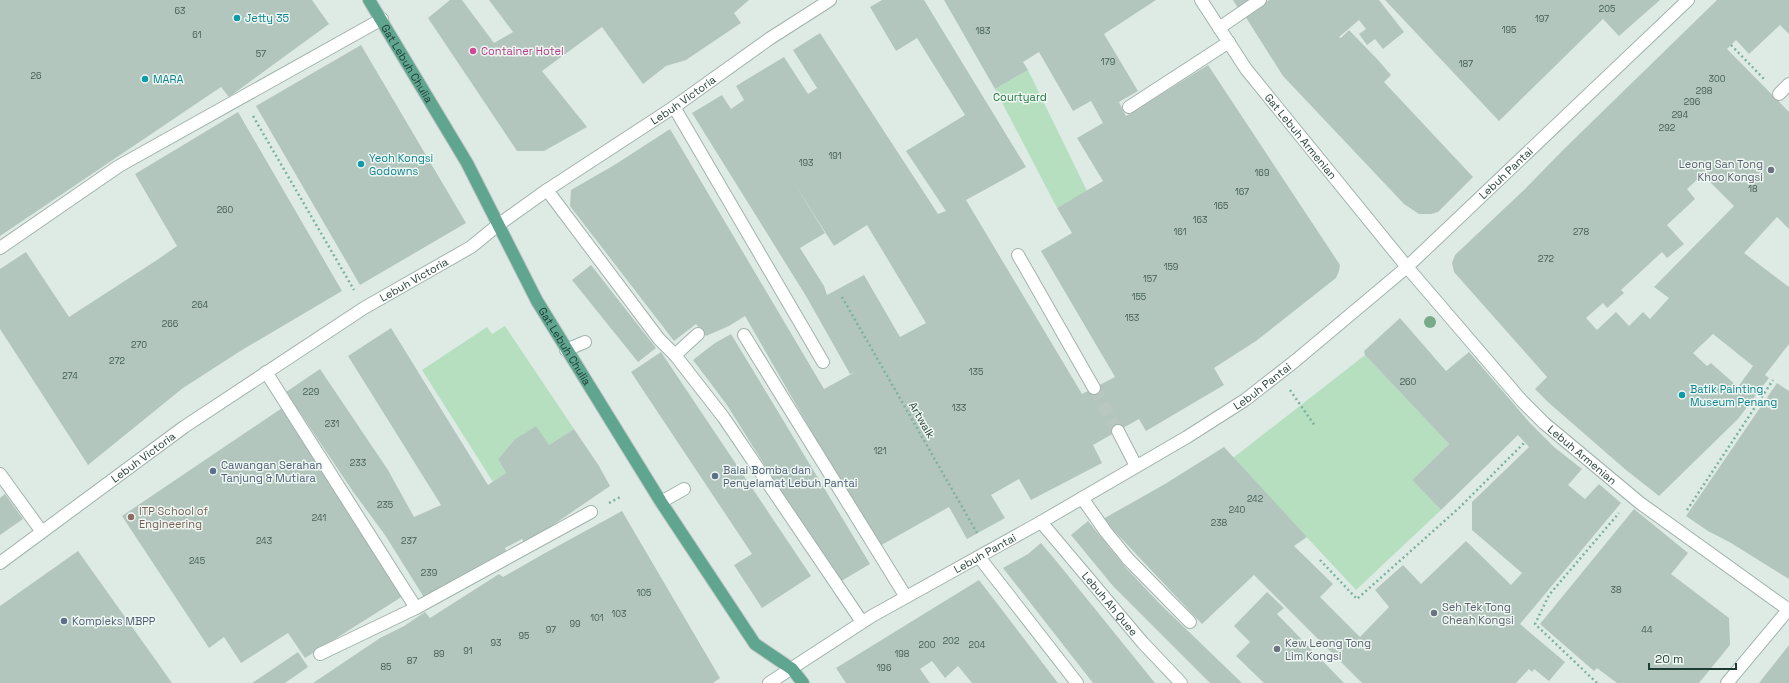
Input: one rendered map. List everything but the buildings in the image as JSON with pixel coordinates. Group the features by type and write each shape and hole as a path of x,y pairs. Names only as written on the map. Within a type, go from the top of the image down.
{"main road":[{"name":"Gat Lebuh Chulia","path":"369,0 382,19 468,163 537,301 661,502 754,644 792,669 803,683"}],"street":[{"name":"Lebuh Victoria","path":"0,563 184,427 364,308 471,247 498,225 547,190 674,107 769,39 830,0"},
{"name":"Gat Lebuh Armenian","path":"1201,0 1246,69 1407,267"},
{"path":"1219,28 1260,0"},
{"name":"Lebuh Pantai","path":"769,683 862,622 1041,522 1246,400 1407,267 1688,0"},
{"path":"0,248 119,166 382,19"},
{"path":"1129,107 1229,42"},
{"path":"1779,94 1789,84"},
{"path":"674,107 823,362"},
{"path":"547,190 660,339 675,355 724,418 862,622"},
{"path":"1018,255 1094,388"},
{"name":"Lebuh Armenian","path":"1407,267 1522,401 1544,423 1632,497 1789,610"},
{"path":"675,355 698,334"},
{"path":"744,335 906,597"},
{"path":"566,350 585,342"},
{"path":"266,372 416,608"},
{"path":"1118,431 1136,466"},
{"path":"0,474 42,532"},
{"path":"661,502 684,489"},
{"path":"1082,498 1102,527 1128,559 1190,622"},
{"path":"320,654 416,608 591,512"},
{"name":"Lebuh Ah Quee","path":"1041,522 1144,644 1181,683"},
{"path":"983,554 1077,683"},
{"path":"1727,683 1789,610"}],"path":[{"path":"1731,45 1779,94"},
{"path":"243,97 364,308"},
{"name":"Artwalk","path":"842,297 983,554"},
{"path":"1279,373 1315,426"},
{"path":"1675,529 1773,380"},
{"path":"1320,560 1357,599 1459,508 1524,442"},
{"path":"1597,683 1535,624 1549,594 1632,497"}],"green space":[{"name":"Courtyard","path":"1028,70 1087,191 1057,208 995,89"},
{"path":"505,326 574,429 549,445 514,440 498,459 506,473 493,482 422,370 487,327 492,334"},
{"path":"1365,355 1449,444 1412,480 1441,510 1356,590 1233,458"}],"tunnel":[{"path":"1094,388 1118,431"}],"place":[{"name":"Jetty 35","path":"237,18"},
{"name":"Container Hotel","path":"473,51"},
{"name":"MARA","path":"145,79"},
{"name":"Yeoh Kongsi Godowns","path":"361,164"},
{"name":"Leong San Tong Khoo Kongsi","path":"1771,170"},
{"name":"Batik Painting Museum Penang","path":"1682,395"},
{"name":"Cawangan Serahan Tanjung & Mutiara","path":"213,471"},
{"name":"Balai Bomba dan Penyelamat Lebuh Pantai","path":"715,476"},
{"name":"ITP School of Engineering","path":"131,517"},
{"name":"Seh Tek Tong Cheah Kongsi","path":"1434,613"},
{"name":"Kompleks MBPP","path":"64,621"},
{"name":"Kew Leong Tong Lim Kongsi","path":"1277,649"}]}
